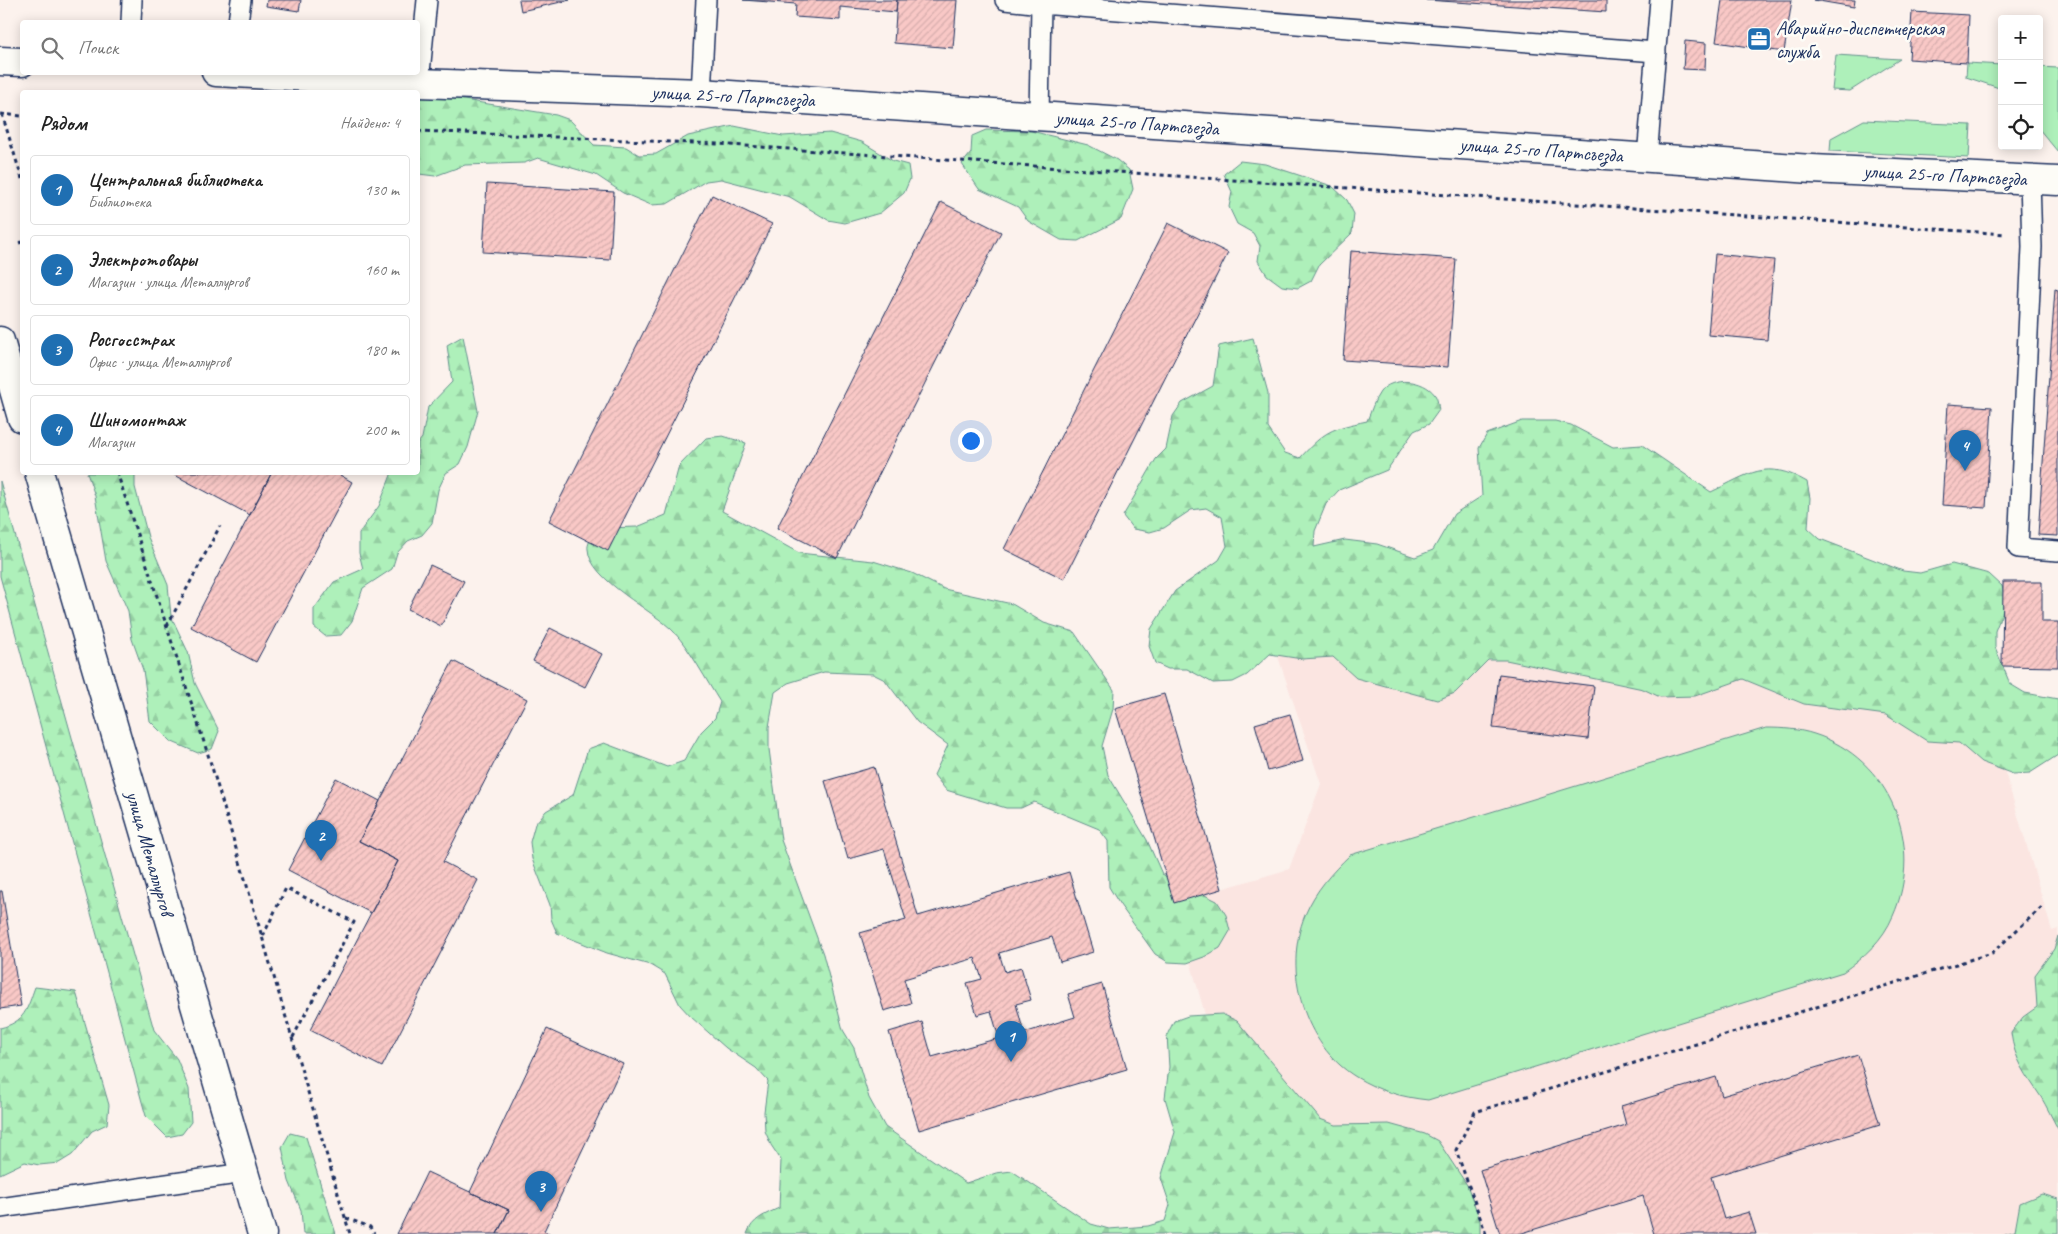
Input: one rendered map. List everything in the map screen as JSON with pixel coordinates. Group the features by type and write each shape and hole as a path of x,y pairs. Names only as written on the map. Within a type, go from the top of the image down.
{"street":[{"path":"0,61 20,62"},
{"name":"улица 25-го Партсъезда","path":"265,75 419,83 701,93 1812,169 2058,181"},
{"path":"0,341 20,411"},
{"name":"улица Металлургов","path":"39,475 262,1234"}],"lane":[{"path":"131,20 132,0"},
{"path":"238,20 241,0"},
{"path":"420,71 426,0"},
{"path":"701,93 706,0"},
{"path":"1005,0 1656,52"},
{"path":"1647,158 1660,0"},
{"path":"1040,116 1041,4"},
{"path":"419,83 420,75"},
{"path":"2030,180 2032,236 2018,548 2058,551"},
{"path":"0,1208 244,1173"}],"path":[{"path":"20,116 1,114 20,173"},
{"path":"420,131 717,144 2032,236"},
{"path":"118,475 211,764 350,1234"},
{"path":"166,627 220,526"},
{"path":"262,937 286,888 354,922 292,1039"},
{"path":"1486,1234 1456,1150 1475,1112 1992,953 2044,905"},
{"path":"345,1218 370,1227 374,1234"}],"shaded area":[{"path":"1962,627 2052,931 2058,929 2058,1234 1266,1234 1174,903 1289,869 1321,784 1273,642"}],"green space":[{"path":"1836,55 1900,59 1850,91 1832,90"},
{"path":"1967,63 1998,65 1998,88 1966,77"},
{"path":"2043,67 2058,68 2058,152 2043,134"},
{"path":"420,93 556,115 570,120 594,145 626,147 639,155 656,154 688,136 734,126 783,136 830,133 862,142 893,161 908,165 910,179 904,193 880,213 845,223 828,220 790,197 721,179 706,181 667,204 651,205 623,193 596,175 538,158 524,163 465,165 435,176 420,174"},
{"path":"1864,120 1971,125 1969,158 1830,151 1831,138"},
{"path":"986,130 1031,131 1088,145 1117,160 1129,170 1133,189 1121,219 1078,241 1061,240 1028,221 1018,207 979,189 962,164 971,153 972,136"},
{"path":"1240,161 1265,164 1332,186 1347,200 1354,214 1352,233 1319,265 1311,281 1298,288 1282,286 1267,275 1258,261 1260,246 1253,233 1237,224 1229,207 1232,192 1224,174"},
{"path":"463,336 478,411 468,447 460,464 446,473 438,490 432,523 422,535 408,541 397,553 392,569 363,588 352,621 341,635 325,636 314,627 314,609 334,582 363,569 359,553 359,533 379,506 391,475 420,475 420,440 428,407 452,382 447,345"},
{"path":"1253,338 1268,393 1268,428 1285,453 1300,458 1329,432 1367,421 1380,392 1392,383 1416,383 1430,390 1437,398 1439,410 1429,424 1414,431 1387,470 1339,490 1326,504 1315,531 1314,547 1345,540 1377,544 1415,557 1433,550 1454,514 1482,496 1479,448 1487,434 1522,421 1555,421 1571,425 1613,447 1642,445 1711,492 1758,471 1780,471 1807,482 1810,498 1808,528 1820,539 1903,571 1920,573 1952,564 1989,574 2002,586 2006,603 1995,631 1995,647 2010,684 2025,693 2058,699 2058,755 2030,773 2013,774 1981,762 1959,743 1927,741 1886,715 1804,704 1743,679 1695,696 1660,697 1643,689 1506,660 1488,660 1455,693 1437,700 1356,678 1333,657 1302,659 1270,654 1247,675 1233,682 1213,683 1187,669 1168,669 1155,663 1149,646 1151,629 1175,591 1219,560 1227,546 1222,517 1206,508 1191,510 1164,528 1150,532 1133,529 1123,516 1156,459 1166,449 1173,416 1182,403 1213,386 1219,346"},
{"path":"723,436 746,443 722,511 799,553 873,561 912,573 944,589 1012,604 1044,623 1074,632 1114,690 1113,709 1102,746 1108,775 1147,840 1162,874 1217,901 1226,915 1230,931 1220,948 1204,957 1187,963 1168,962 1155,954 1109,887 1108,841 1099,829 1034,802 1021,808 1006,808 946,790 934,775 948,745 917,722 885,680 873,674 824,672 788,683 775,692 769,727 769,749 781,840 823,954 843,1030 854,1048 869,1098 885,1127 966,1183 996,1173 1012,1171 1091,1224 1109,1229 1148,1226 1165,1221 1170,1205 1161,1178 1175,1132 1165,1098 1169,1067 1167,1035 1174,1021 1188,1016 1222,1014 1237,1021 1320,1119 1336,1125 1389,1124 1425,1134 1438,1141 1467,1185 1480,1220 1480,1234 747,1234 752,1224 764,1215 779,1208 781,1160 771,1145 765,1131 764,1112 768,1081 756,1068 726,1048 691,1017 680,1005 665,974 650,965 607,953 557,933 551,919 550,905 532,859 530,842 535,824 546,811 573,795 588,749 604,743 667,767 684,761 701,732 715,718 720,702 680,640 665,624 624,594 599,572 591,561 588,547 592,535 605,528 637,527 666,515 679,466 706,438"},
{"path":"88,475 135,475 135,487 148,537 168,585 171,616 188,652 195,683 219,731 212,749 198,753 170,741 150,721 143,670 132,639 128,611 106,561 95,496"},
{"path":"0,481 154,1030 177,1059 189,1089 191,1122 182,1134 167,1137 146,1116 142,1102 0,576"},
{"path":"1766,728 1808,732 1841,746 1863,763 1881,783 1894,807 1902,834 1905,861 1902,889 1893,916 1884,933 1865,954 1843,972 1428,1100 1390,1093 1365,1082 1338,1063 1323,1046 1311,1026 1302,1005 1297,982 1296,959 1298,937 1305,915 1319,890 1330,875 1350,855"},
{"path":"2058,936 2058,1129 2022,1067 2015,1051 2011,1033 2023,1017 2037,1007 2035,975 2054,949"},
{"path":"35,987 76,992 109,1105 107,1124 92,1131 72,1155 59,1163 39,1165 25,1162 0,1174 0,1028 15,1022 24,1014"},
{"path":"290,1133 306,1137 336,1234 303,1234 301,1210 289,1181 282,1147"},
{"path":"2042,1194 2058,1199 2058,1234 2005,1234 2015,1231 2020,1203"}],"building":[{"path":"267,0 301,0 299,11 266,6"},
{"path":"519,0 570,0 521,11"},
{"path":"743,0 897,0 896,12 840,7 840,20 795,17 796,4"},
{"path":"897,0 957,0 953,48 894,43"},
{"path":"1426,0 1606,0 1606,12"},
{"path":"1722,0 1792,0 1784,52 1716,42"},
{"path":"1813,0 1855,0 1854,7"},
{"path":"1912,12 1969,15 1967,63 1909,59"},
{"path":"1685,41 1706,43 1705,70 1683,69"},
{"path":"487,184 614,192 610,260 483,252"},
{"path":"712,195 772,224 608,551 549,521"},
{"path":"941,202 1001,232 837,558 777,528"},
{"path":"1168,223 1228,253 1064,579 1004,549"},
{"path":"1351,251 1456,259 1448,367 1343,360"},
{"path":"1715,254 1774,260 1767,340 1708,335"},
{"path":"2055,289 2058,290 2058,536 2038,535"},
{"path":"1948,404 1992,407 1986,508 1942,505"},
{"path":"175,475 270,475 250,515"},
{"path":"270,475 340,475 352,482 256,662 191,627"},
{"path":"430,565 464,581 441,626 408,609"},
{"path":"2003,582 2042,582 2042,622 2058,622 2058,667 2002,666"},
{"path":"550,628 602,654 585,687 533,661"},
{"path":"453,661 527,699 443,862 478,880 382,1067 310,1030 398,861 359,841"},
{"path":"1499,674 1594,686 1588,739 1493,728"},
{"path":"1164,694 1222,889 1174,903 1115,708"},
{"path":"1290,714 1303,761 1268,771 1255,724"},
{"path":"874,767 918,916 1069,872 1093,952 1060,962 1052,937 999,953 1005,972 1021,967 1031,1000 1016,1004 1024,1033 1075,1017 1068,994 1102,984 1127,1069 919,1130 889,1032 922,1022 932,1057 999,1038 991,1011 977,1015 967,983 982,979 975,958 904,979 911,1003 884,1011 860,933 906,920 884,849 848,859 825,781"},
{"path":"336,778 380,801 359,841 398,861 371,913 288,870"},
{"path":"0,891 2,891 21,1006 0,1009"},
{"path":"547,1029 623,1064 544,1231 551,1234 497,1234 509,1210 470,1192"},
{"path":"1858,1055 1880,1125 1711,1177 1724,1219 1749,1212 1756,1234 1654,1234 1643,1196 1519,1234 1500,1234 1480,1170 1626,1125 1621,1106 1716,1077 1722,1096"},
{"path":"427,1172 509,1210 497,1234 397,1234"}],"place":[{"name":"Аварийно-диспетчерская служба","path":"1759,39"},
{"name":"Шиномонтаж","path":"1965,471"},
{"name":"Электротовары","path":"321,861"},
{"name":"Центральная библиотека","path":"1011,1062"},
{"name":"Росгосстрах","path":"541,1212"}]}
